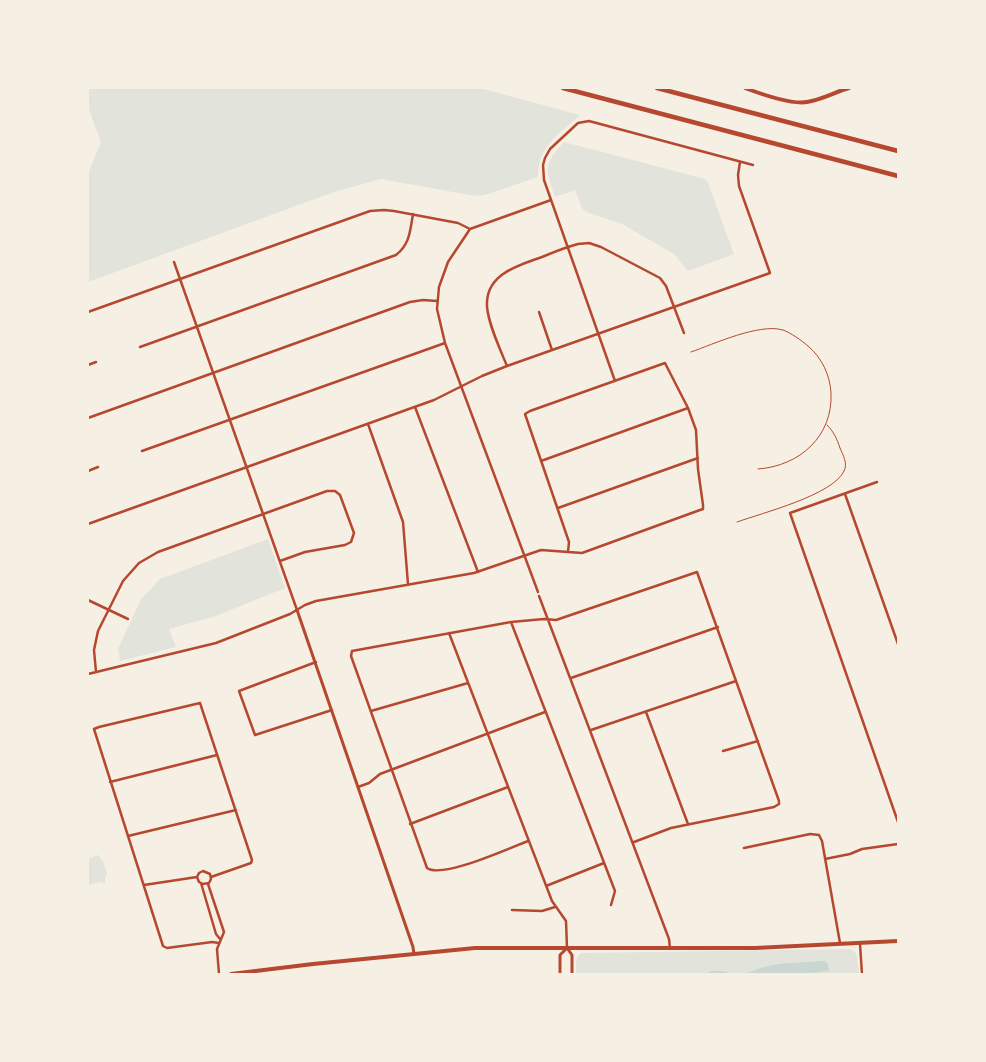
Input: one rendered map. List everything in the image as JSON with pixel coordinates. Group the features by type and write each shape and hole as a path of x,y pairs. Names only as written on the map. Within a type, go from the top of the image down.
{"highway":[{"path":"563,88 898,176"},
{"path":"658,88 898,151"}],"main road":[{"path":"745,88 803,103 814,101 849,88"},
{"path":"231,974 475,948 670,948 841,945 898,941"}],"street":[{"path":"615,381 543,175 545,158 550,149 574,126 581,122 595,122 753,165"},
{"path":"88,524 442,397 482,376 507,366 770,273 739,186 740,162"},
{"path":"551,200 470,229 445,268 437,301 439,322 460,387 670,939 670,948"},
{"path":"88,312 370,211 384,210 412,214 458,223 470,229"},
{"path":"140,346 396,255 404,249 408,242 412,214"},
{"path":"507,366 488,312 487,301 492,286 508,270 582,243 596,245 656,275 665,283 684,333"},
{"path":"174,262 316,662 414,954"},
{"path":"88,418 410,302 423,300 437,301"},
{"path":"539,312 552,350"},
{"path":"142,451 445,343"},
{"path":"88,365 96,362"},
{"path":"88,674 211,644 290,614 305,605 322,600 478,572 540,550 553,549 568,552 577,553 586,551 703,509 696,430 688,408 665,363 525,414 569,542 568,552"},
{"path":"415,407 478,572"},
{"path":"541,461 688,408"},
{"path":"368,424 403,522 408,584"},
{"path":"557,508 698,458"},
{"path":"88,470 98,467"},
{"path":"877,482 790,514 898,822"},
{"path":"96,672 94,658 95,643 108,610 126,577 144,560 158,552 330,490 338,493 342,498 354,533 351,542 345,545 305,552 280,560"},
{"path":"845,494 898,644"},
{"path":"528,841 466,865 440,871 429,870 423,862 352,656 352,651 511,622 556,620 697,572 778,795 778,804 660,831 634,842"},
{"path":"88,600 128,619"},
{"path":"511,622 615,890 612,906"},
{"path":"571,678 718,627"},
{"path":"449,633 546,886 555,907 566,921 567,948 572,955 572,974"},
{"path":"316,662 239,691 254,735 332,710"},
{"path":"591,730 737,680"},
{"path":"371,711 468,683"},
{"path":"218,943 164,947 94,730 99,727 200,702 252,862 211,877 208,883 224,932 218,943 217,951 219,974"},
{"path":"358,787 369,783 380,774 545,712"},
{"path":"646,712 688,824"},
{"path":"723,751 758,741"},
{"path":"110,782 217,755"},
{"path":"410,824 508,787"},
{"path":"128,836 236,810"},
{"path":"744,848 810,834 819,835 822,841 841,945"},
{"path":"825,859 850,854 862,849 898,844"},
{"path":"546,886 604,863"},
{"path":"198,877 199,873 205,871 211,877"},
{"path":"144,885 198,877"},
{"path":"198,877 216,934 220,939"},
{"path":"201,883 208,883"},
{"path":"512,910 542,911 555,907"},
{"path":"860,944 862,974"},
{"path":"560,974 560,955 567,948"}],"lane":[{"path":"691,352 745,333 760,330 782,330 812,350 827,372 831,403 827,425 818,438 799,455 770,468 758,469"},
{"path":"737,522 812,496 842,474 845,470 845,462 834,433 827,425"}],"shaded area":[{"path":"88,88 480,88 580,115 557,135 545,149 541,157 538,177 485,195 475,196 381,179 334,192 88,282 88,174 101,142 88,107"},
{"path":"564,142 705,179 734,254 688,271 674,254 622,224 586,212 582,208 575,190 555,197 549,179 548,167 552,156"},
{"path":"268,539 285,588 216,616 169,629 176,647 120,661 118,649 141,599 160,579"},
{"path":"98,855 103,861 107,874 105,883 100,882 88,885 88,859"},
{"path":"850,949 855,952 857,957 859,974 576,974 576,960 581,953"},
{"path":"821,961 825,961 828,964 829,971 802,974 740,974 785,963"},
{"path":"718,970 735,974 706,974"}]}
